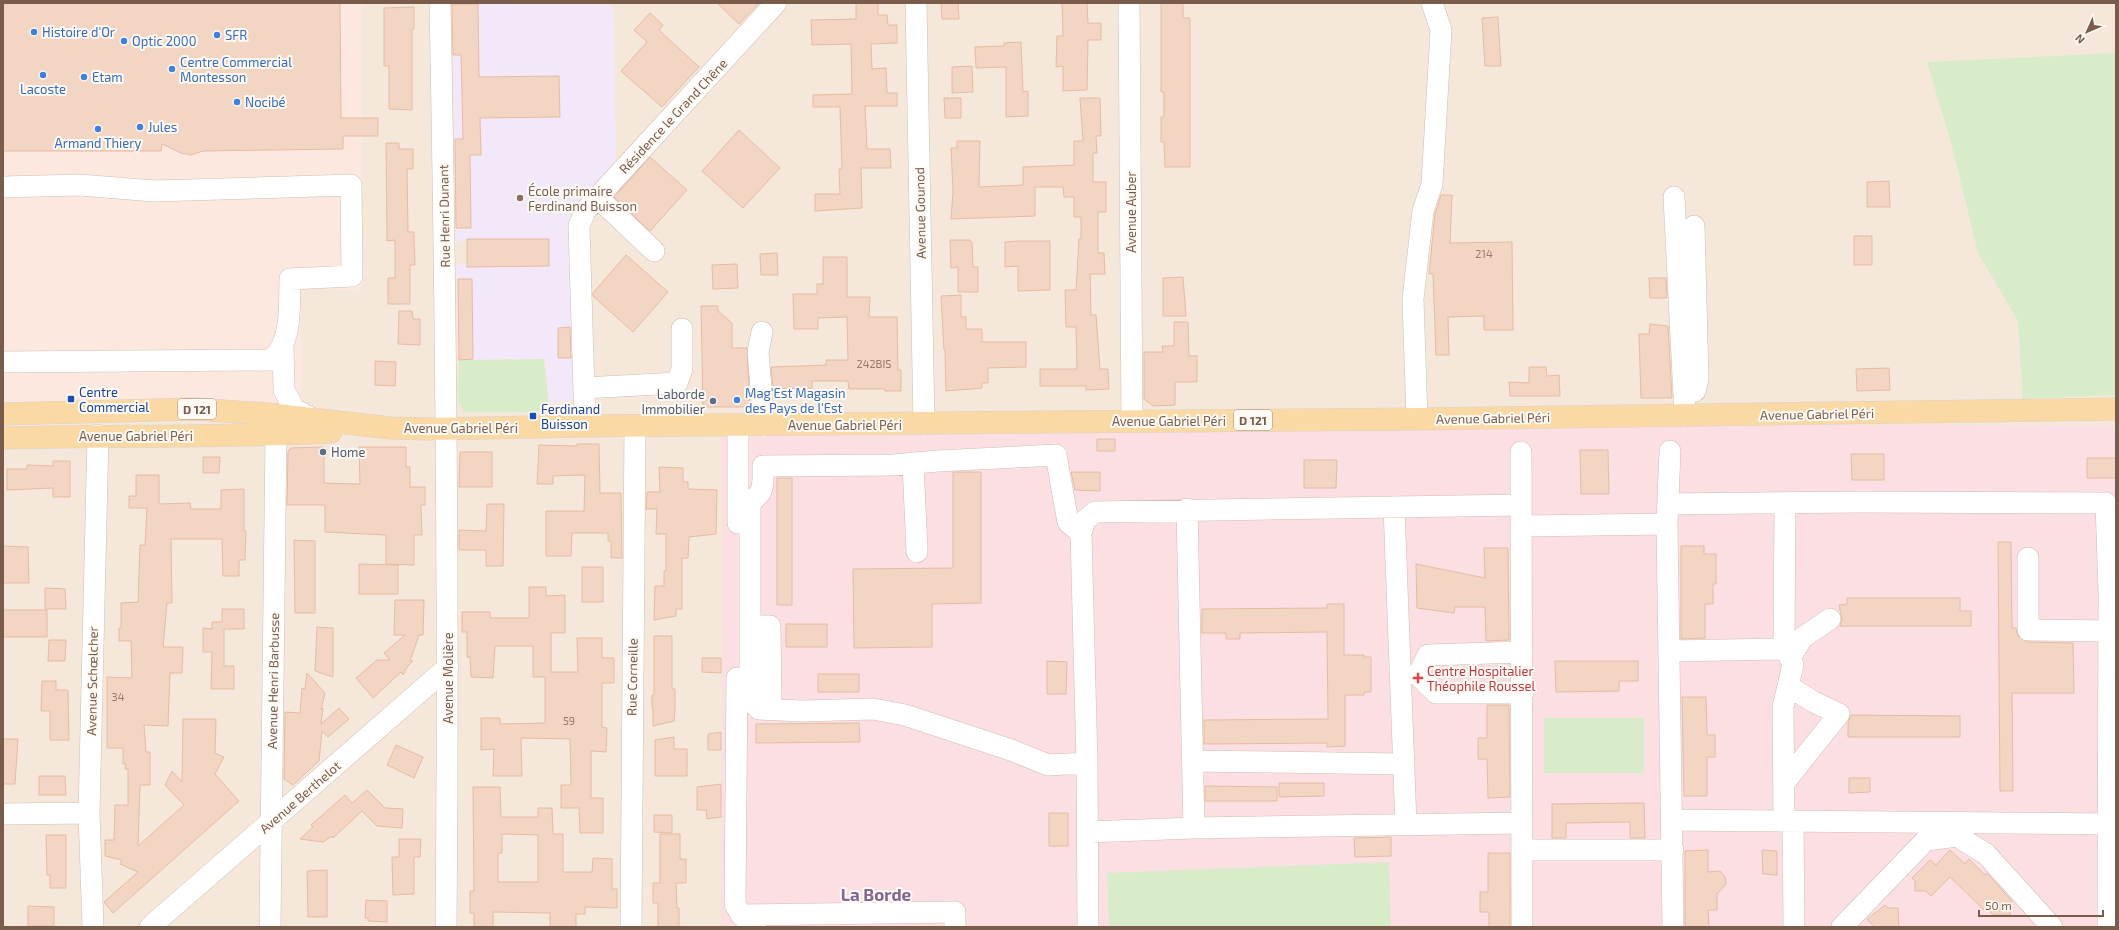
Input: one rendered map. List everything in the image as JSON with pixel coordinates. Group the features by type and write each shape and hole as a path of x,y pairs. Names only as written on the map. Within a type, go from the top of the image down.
{"main road":[{"name":"Avenue Gabriel Péri","path":"3,414 194,409 313,419 390,428"},
{"name":"Avenue Gabriel Péri","path":"3,438 98,435 276,435 390,428 446,429 585,426 738,426 1417,419 2116,409"}],"street":[{"name":"Rue Henri Dunant","path":"440,3 446,429"},
{"name":"Résidence le Grand Chêne","path":"585,426 579,226 585,211 776,3"},
{"name":"Avenue Gounod","path":"916,3 924,424"},
{"name":"Avenue Auber","path":"1129,3 1132,421"},
{"path":"1417,419 1413,299 1423,211 1432,184 1441,30 1432,3"},
{"path":"3,187 80,185 154,191 351,185 352,276 290,279 289,313 283,345 284,390 294,409 313,419"},
{"path":"597,197 654,251"},
{"path":"1674,197 1687,416"},
{"path":"1687,416 1698,379 1694,226"},
{"path":"584,388 677,383 682,369 682,329"},
{"path":"762,332 758,352 764,425"},
{"path":"3,362 271,360 279,353 283,345"},
{"path":"3,404 38,413"},
{"name":"Rue Corneille","path":"631,927 635,426"},
{"path":"738,426 735,904 748,921 871,920 955,912 955,927"},
{"name":"Avenue Molière","path":"446,429 448,667 446,927"},
{"name":"Avenue Schœlcher","path":"92,927 89,814 98,435"},
{"name":"Avenue Henri Barbusse","path":"270,927 276,435"},
{"path":"1670,451 1668,514 1673,927"},
{"path":"1521,452 1520,505 1523,693 1522,927"},
{"path":"1081,533 1068,522 1056,455 893,465 763,466 762,486 759,493 752,499 750,506 750,700 759,709 803,711 873,710 905,716 1011,750 1048,765 1087,763"},
{"path":"913,463 917,552"},
{"path":"1785,503 1784,644 1793,665 1783,707 1784,783 1789,821 1794,927"},
{"path":"1521,526 1785,503 2106,503 2112,592 2109,631 2108,927"},
{"path":"1088,927 1087,763 1081,533 1085,520 1095,512 1187,509 1520,505"},
{"path":"1394,507 1409,676 1404,764 1406,825"},
{"path":"1187,509 1194,828"},
{"path":"2028,558 2028,630 2109,631"},
{"path":"1669,651 1788,653 1802,638 1830,619"},
{"path":"1409,676 1428,655 1522,652"},
{"name":"Avenue Berthelot","path":"150,927 448,667"},
{"path":"1409,676 1436,693 1523,693"},
{"path":"1784,783 1839,714 1814,702 1788,686"},
{"path":"1193,761 1404,764"},
{"path":"3,814 89,814"},
{"path":"1672,820 2108,824"},
{"path":"1088,832 1194,828 1522,823"},
{"path":"1986,854 2005,824"},
{"path":"1842,927 1926,840 1957,836 1986,854 2052,927"},
{"path":"1522,850 1673,850"}],"shaded area":[{"path":"3,3 2116,3 2116,927 3,927"},
{"path":"3,3 362,3 362,291 301,287 301,406 5,428 3,546"},
{"name":"École primaire Ferdinand Buisson","path":"452,4 613,5 616,165 569,213 574,400 549,404 544,359 459,360 456,265 467,264 467,240 456,242"},
{"name":"Centre Hospitalier Théophile Roussel","path":"1062,421 2116,426 2116,927 721,927 722,527 720,426"}],"green space":[{"path":"2116,53 2116,395 2023,399 2018,321 1978,253 1952,146 1927,62"},
{"path":"544,359 549,404 542,412 465,412 458,403 459,360"},
{"path":"1544,718 1644,718 1644,773 1544,773"},
{"path":"1389,862 1391,927 1109,927 1107,873"}],"building":[{"name":"Centre Commercial Montesson","path":"3,3 340,3 341,118 378,118 378,136 343,136 343,149 203,151 191,155 181,153 162,144 161,151 3,151"},
{"path":"717,3 759,3 739,24"},
{"path":"856,3 878,3 878,15 887,15 888,25 897,25 897,43 871,44 872,69 886,68 887,93 897,93 897,106 865,106 867,149 890,149 891,168 861,168 862,208 815,211 815,194 840,194 839,169 842,169 840,107 813,107 813,95 852,94 851,44 812,45 811,20 856,19"},
{"path":"941,3 958,3 959,19 942,19"},
{"path":"1062,3 1087,3 1088,23 1101,23 1101,40 1088,40 1087,90 1063,91 1063,66 1056,67 1057,36 1063,36"},
{"path":"1161,3 1183,3 1183,18 1190,18 1190,167 1165,167 1164,142 1161,142 1161,117 1164,117 1164,92 1161,92"},
{"path":"452,4 478,4 479,77 559,76 560,117 480,118 481,155 470,155 471,228 456,228 455,139 463,139 461,55 453,55"},
{"path":"414,7 414,29 412,29 412,110 389,109 389,66 384,66 384,8"},
{"path":"650,13 663,25 659,30 699,67 662,107 621,71 647,42 634,30"},
{"path":"1498,17 1501,66 1485,66 1482,18"},
{"path":"1021,42 1023,92 1028,91 1028,116 1006,117 1006,67 976,68 975,47 1004,46 1004,43"},
{"path":"972,66 973,92 952,93 952,67"},
{"path":"944,98 961,98 961,118 945,118"},
{"path":"1080,98 1100,98 1101,136 1096,136 1097,153 1093,153 1093,182 1106,182 1106,212 1098,212 1098,253 1104,253 1105,274 1090,274 1091,315 1096,315 1100,369 1108,369 1109,389 1086,390 1086,386 1040,386 1040,369 1077,369 1076,327 1066,327 1065,290 1076,290 1079,239 1081,239 1081,217 1074,217 1074,197 1064,197 1063,187 1035,187 1035,216 951,219 953,192 951,148 957,148 957,141 980,141 979,187 1023,185 1023,167 1074,165 1074,141 1083,141"},
{"path":"739,130 780,168 743,208 702,171"},
{"path":"386,143 399,143 399,149 413,149 413,169 407,169 408,232 414,232 415,265 410,265 410,304 388,304 388,278 395,278 395,240 387,241"},
{"path":"650,157 687,190 650,231 614,197"},
{"path":"1889,181 1890,207 1867,207 1867,182"},
{"path":"1441,195 1452,195 1450,243 1512,242 1513,330 1484,330 1484,316 1448,317 1449,355 1436,355 1433,274 1429,274 1435,214"},
{"path":"1854,236 1872,236 1872,265 1854,265"},
{"path":"467,239 549,239 549,266 467,267"},
{"path":"950,240 970,240 972,242 973,267 978,267 978,292 958,292 958,267 951,268"},
{"path":"1050,241 1050,290 1018,291 1018,266 1005,267 1005,242"},
{"path":"777,253 778,275 761,275 760,254"},
{"path":"626,255 668,292 633,332 593,296 593,293"},
{"path":"823,257 847,257 847,297 870,297 869,317 897,317 898,370 901,370 901,391 885,391 885,389 849,389 848,381 812,381 812,388 773,389 771,367 826,365 826,360 848,360 847,317 818,318 818,329 794,329 793,294 817,294 817,284 823,284"},
{"path":"737,264 738,288 713,289 712,265"},
{"path":"1183,277 1186,316 1163,316 1163,278"},
{"path":"1649,278 1666,278 1667,298 1650,298"},
{"path":"458,279 472,279 473,359 459,360"},
{"path":"961,295 961,317 966,317 966,329 982,329 982,342 1026,342 1026,367 988,368 988,383 982,383 982,388 946,391 941,296"},
{"path":"701,306 718,306 718,311 732,323 732,348 747,348 750,407 703,407"},
{"path":"399,311 412,311 413,319 420,319 420,345 398,344"},
{"path":"1174,322 1188,322 1189,356 1197,356 1197,382 1175,382 1175,405 1153,406 1144,399 1144,352 1163,352 1162,346 1174,346"},
{"path":"1650,324 1668,326 1672,398 1641,398 1639,334 1649,334"},
{"path":"570,327 571,358 558,358 558,328"},
{"path":"375,361 396,362 395,386 375,385"},
{"path":"1529,367 1546,367 1547,376 1559,375 1560,396 1510,396 1509,382 1529,383"},
{"path":"1889,368 1890,390 1857,391 1856,369"},
{"path":"1097,439 1115,439 1115,451 1097,451"},
{"path":"577,444 599,444 600,493 621,493 622,558 611,558 611,541 608,541 608,533 572,533 571,556 546,556 546,511 584,511 585,475 553,476 553,484 537,484 539,445 577,446"},
{"path":"324,447 324,483 360,484 359,447 406,447 406,467 410,467 410,487 425,487 425,505 421,505 422,535 414,535 414,565 386,564 386,535 325,532 325,505 287,505 288,451 291,448"},
{"path":"1580,450 1608,450 1609,494 1581,494"},
{"path":"460,452 492,452 492,487 459,487"},
{"path":"1851,454 1884,454 1884,480 1852,480"},
{"path":"203,457 220,457 219,473 203,473"},
{"path":"2087,458 2116,458 2116,478 2087,478"},
{"path":"1304,460 1337,460 1336,488 1304,488"},
{"path":"53,461 70,461 70,497 53,497 53,488 7,490 7,469 27,469 27,465 53,466"},
{"path":"659,467 683,468 683,482 688,482 688,489 717,490 716,534 689,537 688,558 682,558 682,609 676,609 676,616 654,620 655,586 664,586 664,571 666,571 666,534 656,534 657,509 646,509 647,492 660,492"},
{"path":"953,472 981,472 981,603 932,604 932,647 854,648 853,569 953,568"},
{"path":"1071,472 1100,472 1100,491 1075,490"},
{"path":"136,475 159,475 159,504 190,503 191,509 221,509 221,490 244,489 244,531 246,531 245,560 239,560 239,576 223,576 222,539 171,539 172,603 167,603 163,647 183,647 182,673 170,673 168,726 144,725 146,752 150,752 150,785 140,785 138,846 184,805 165,785 172,771 182,782 183,719 216,719 215,753 224,757 215,774 239,801 113,913 104,902 138,872 120,864 122,860 105,856 105,840 114,840 115,805 128,805 128,769 125,769 126,764 123,764 123,748 107,748 107,677 132,678 131,641 119,641 119,628 121,628 121,603 138,602 140,545 145,545 147,508 129,508 129,496 136,496"},
{"path":"777,478 792,478 792,605 777,605"},
{"path":"487,504 504,504 503,566 486,566 486,550 459,550 459,530 486,531"},
{"path":"294,540 315,541 315,613 295,613"},
{"path":"1998,542 2011,542 2012,628 2016,628 2018,636 2028,642 2073,643 2074,693 2012,693 2013,791 2000,791"},
{"path":"3,546 28,547 29,583 3,583"},
{"path":"1681,546 1704,546 1704,554 1716,554 1716,584 1713,584 1713,604 1705,604 1705,638 1681,639"},
{"path":"1484,548 1508,548 1509,640 1486,641 1485,607 1455,607 1454,613 1417,608 1416,564 1485,578"},
{"path":"359,564 398,565 398,594 359,594"},
{"path":"582,567 603,567 603,602 582,602"},
{"path":"529,587 546,587 546,596 565,595 565,633 551,633 551,672 578,672 577,638 602,638 602,658 614,658 614,683 602,683 602,727 607,728 606,752 591,751 591,798 603,798 603,833 580,833 579,808 561,808 561,785 571,785 570,739 521,738 522,776 493,776 494,749 481,750 481,718 500,718 500,724 545,723 545,677 533,677 533,646 495,646 493,678 471,677 470,657 467,657 467,632 462,632 462,612 490,612 490,618 529,618"},
{"path":"45,588 65,589 66,609 45,609"},
{"path":"1847,598 1960,598 1960,611 1971,611 1971,626 1840,626 1842,619 1839,605 1847,604"},
{"path":"395,600 424,600 423,635 419,635 410,661 413,661 407,667 403,675 401,672 373,698 356,678 377,660 390,660 384,653 405,635 394,635"},
{"path":"1327,604 1344,604 1344,655 1364,655 1364,657 1371,657 1371,692 1364,692 1364,695 1345,695 1345,746 1327,747 1327,743 1204,744 1204,720 1328,719 1327,632 1240,633 1240,639 1226,639 1226,633 1202,633 1202,609 1327,608"},
{"path":"222,609 244,609 244,629 224,629 224,666 234,666 234,689 211,689 212,652 203,652 203,628 212,629 212,622 222,622"},
{"path":"3,610 47,610 47,637 3,637"},
{"path":"786,624 827,624 827,647 786,647"},
{"path":"317,627 333,628 333,677 315,671"},
{"path":"654,636 672,636 672,689 675,689 675,709 674,721 653,726 652,695 654,695"},
{"path":"49,640 66,640 65,661 48,661"},
{"path":"702,658 721,658 721,673 702,672"},
{"path":"1047,661 1067,662 1066,694 1047,694"},
{"path":"1555,661 1638,661 1638,681 1619,681 1619,691 1556,692"},
{"path":"307,673 325,693 321,710 323,708 321,724 339,708 349,719 328,737 322,731 319,761 293,785 284,779 285,712 300,713 302,688 305,689"},
{"path":"818,674 859,674 859,692 818,692"},
{"path":"42,681 56,681 56,690 68,690 69,740 50,740 50,711 41,711"},
{"path":"1682,697 1706,697 1707,735 1715,735 1715,757 1707,757 1707,796 1684,796"},
{"path":"1487,705 1509,705 1510,797 1488,798 1487,759 1478,759 1478,738 1487,738"},
{"path":"1851,715 1960,716 1960,737 1848,737 1848,722"},
{"path":"859,723 860,742 756,743 756,724"},
{"path":"721,732 721,750 708,750 708,734"},
{"path":"674,737 674,749 687,749 687,776 655,776 655,740"},
{"path":"3,739 18,739 15,784 3,784"},
{"path":"396,745 423,757 414,778 387,765"},
{"path":"39,776 65,776 66,795 39,795"},
{"path":"1849,778 1870,778 1870,792 1849,793"},
{"path":"1279,783 1324,783 1324,796 1279,797"},
{"path":"721,784 721,817 707,819 706,810 697,810 697,787"},
{"path":"1205,786 1277,787 1277,801 1205,801"},
{"path":"473,787 500,787 501,817 538,817 538,808 552,808 553,834 563,834 563,872 592,872 593,858 612,859 612,889 617,889 617,908 585,907 585,914 576,914 576,927 550,927 550,913 493,912 493,927 474,927 474,913 470,913 470,891 474,891","holes":["502,834 538,835 538,882 498,882 498,853 502,853"]},
{"path":"367,790 385,808 403,809 402,828 377,826 362,811 333,838 332,836 323,842 300,839 313,827 311,825 345,795 352,803"},
{"path":"1644,803 1645,838 1630,838 1630,822 1566,823 1566,838 1552,838 1552,804"},
{"path":"1049,813 1068,813 1068,846 1049,846"},
{"path":"654,815 672,815 672,833 654,832"},
{"path":"660,834 680,834 680,859 686,859 686,883 676,883 677,908 679,908 679,927 658,927 658,903 653,903 653,883 660,883"},
{"path":"46,835 66,835 66,888 50,888 50,875 47,875"},
{"path":"1391,837 1391,856 1355,857 1354,838"},
{"path":"399,839 421,839 420,857 414,857 414,894 393,895 392,857 399,857"},
{"path":"1708,850 1708,872 1720,871 1725,877 1726,884 1717,894 1717,910 1708,910 1709,927 1685,927 1685,851"},
{"path":"1762,850 1777,851 1777,875 1763,874"},
{"path":"1950,850 1965,864 1969,859 1985,875 1987,873 2012,901 2010,903 2010,915 1993,915 1986,908 1984,910 1950,877 1931,896 1926,891 1915,891 1915,881 1912,878 1930,860 1936,865"},
{"path":"1488,853 1510,853 1510,927 1489,927 1489,912 1480,912 1480,892 1488,892"},
{"path":"327,870 327,917 308,917 307,871"},
{"path":"366,900 387,901 387,922 368,921 368,918 365,918"},
{"path":"1885,905 1888,908 1898,908 1899,927 1874,927 1867,919"},
{"path":"28,906 54,907 54,926 28,926"}],"place":[{"name":"Histoire d'Or","path":"34,32"},
{"name":"SFR","path":"217,35"},
{"name":"Optic 2000","path":"124,41"},
{"name":"Centre Commercial Montesson","path":"172,69"},
{"name":"Lacoste","path":"43,75"},
{"name":"Etam","path":"84,77"},
{"name":"Nocibé","path":"237,102"},
{"name":"Jules","path":"140,127"},
{"name":"Armand Thiery","path":"98,129"},
{"name":"École primaire Ferdinand Buisson","path":"520,198"},
{"name":"Centre Commercial","path":"71,399"},
{"name":"Mag'Est Magasin des Pays de l'Est","path":"737,400"},
{"name":"Laborde Immobilier","path":"713,401"},
{"name":"Ferdinand Buisson","path":"533,416"},
{"name":"Home","path":"323,452"},
{"name":"Centre Hospitalier Théophile Roussel","path":"1418,678"}],"district":[{"name":"La Borde","path":"876,894"}]}
